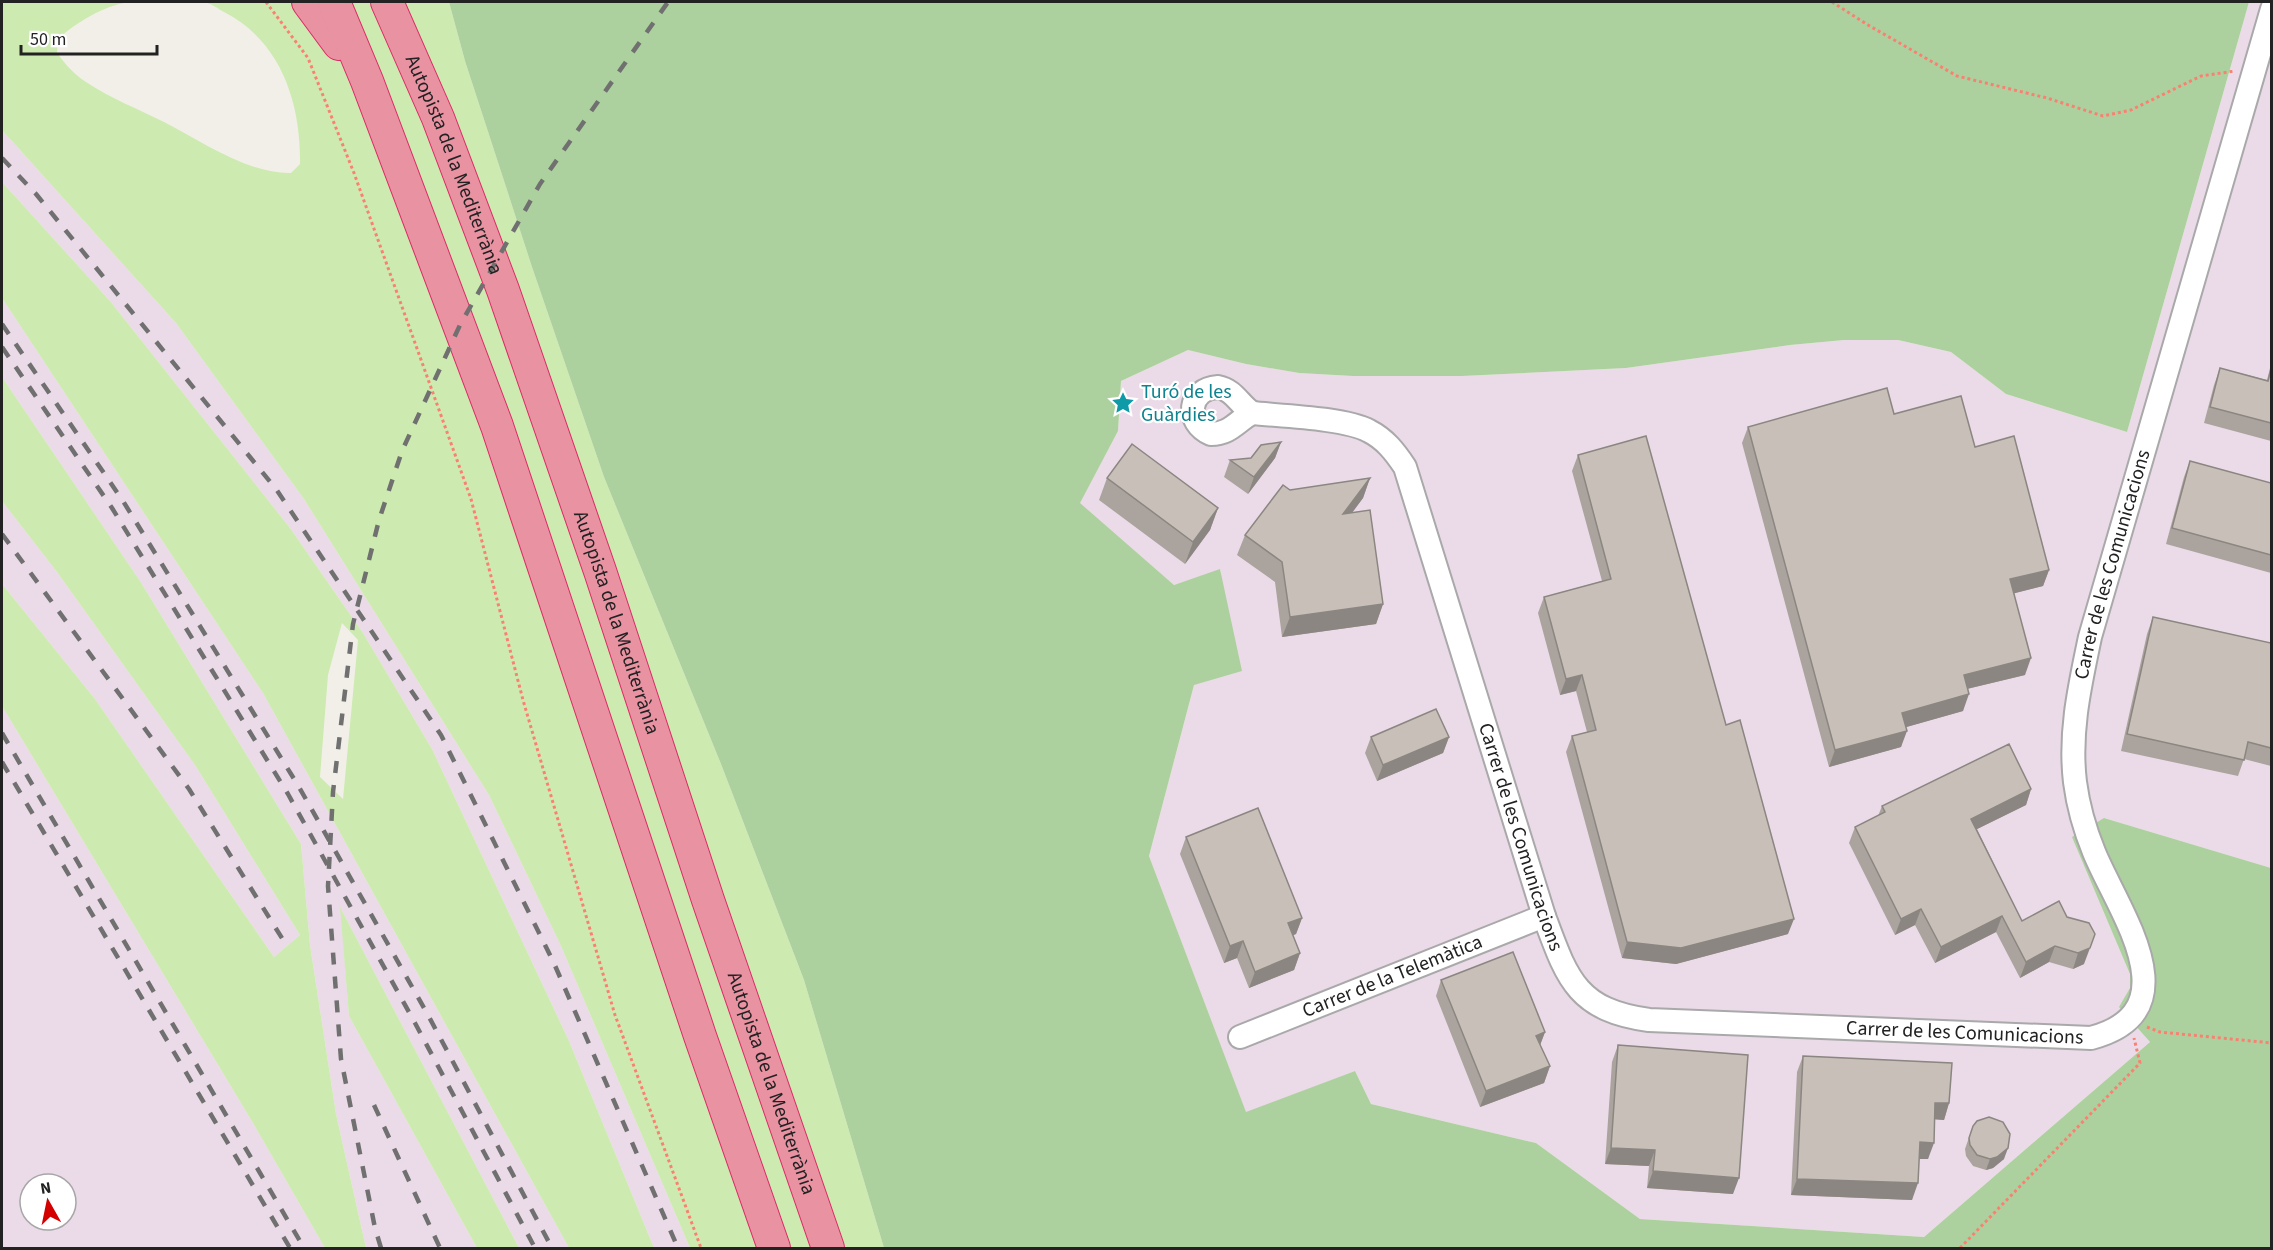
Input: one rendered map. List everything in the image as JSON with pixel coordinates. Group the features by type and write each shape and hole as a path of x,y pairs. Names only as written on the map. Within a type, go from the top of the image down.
{"highway":[{"path":"308,2 367,81"},
{"path":"334,2 367,81 497,426 688,1002 774,1248"},
{"name":"Autopista de la Mediterrània","path":"387,2 438,118 503,290 828,1248"},
{"path":"402,2 438,118"}],"street":[{"name":"Carrer de les Comunicacions","path":"1252,413 1339,423 1366,429 1394,450 1405,467 1544,916 1563,966 1573,983 1599,1006 1615,1013 1649,1020 2091,1038 2119,1028 2129,1019 2143,996 2145,971 2139,950 2094,852 2080,806 2075,782 2074,756 2077,703 2094,626 2271,9"},
{"name":"Carrer de la Telemàtica","path":"1239,1037 1544,916"}],"path":[{"path":"266,2 308,58 354,173 432,387 471,499 523,700 615,1015 701,1248"},
{"path":"1832,2 1957,76 2047,98 2103,116 2131,110 2201,76 2254,67"},
{"path":"2129,1019 2160,1032 2271,1043"},
{"path":"1960,1248 2140,1063 2129,1019"}],"shaded area":[{"path":"2249,2 2271,2 2271,868 2104,818 2122,953 2130,974 2130,988 2120,1007 2150,1042 1924,1237 1640,1219 1536,1143 1371,1104 1355,1071 1246,1113 1149,856 1194,685 1221,570 1174,585 1079,503 1118,431 1121,381 1188,350 1246,364 1299,373 1353,376 1462,376 1626,368 1790,345 1844,340 1898,340 1951,352 2006,394 2127,432"},
{"path":"2,130 176,323 304,499 489,795 561,946 690,1248 654,1248 569,1041 432,749 363,633 290,528 110,301 2,182"},
{"path":"2,298 263,693 569,1248 519,1248 341,909 349,1016 477,1248 366,1248 336,1114 310,945 301,844 140,581 2,377"},
{"path":"2,501 57,572 195,765 300,935 274,957 95,699 2,584"},
{"path":"2,706 253,1123 325,1248 2,1248"}],"green space":[{"path":"2,2 129,2 110,7 91,16 58,39 57,53 70,69 105,93 225,155 258,168 291,173 300,164 299,141 297,119 284,76 260,39 244,24 209,3 203,2 449,2 465,61 532,267 604,477 721,764 804,980 884,1248 690,1248 561,946 489,795 304,499 176,323 2,130"},
{"path":"449,2 2249,2 2127,432 2006,394 1951,352 1898,340 1844,340 1790,345 1626,368 1462,376 1353,376 1299,373 1246,364 1188,350 1121,381 1118,431 1080,503 1174,585 1220,569 1242,671 1194,685 1149,856 1246,1112 1355,1071 1371,1104 1536,1143 1640,1219 1924,1237 2150,1042 2119,1007 2130,988 2130,974 2072,837 2104,818 2271,868 2271,1248 884,1248 804,980 721,764 604,477 532,267 465,61"},
{"path":"2,182 110,301 290,528 363,633 432,749 569,1041 654,1248 569,1248 263,693 2,298","holes":["342,623 358,640 343,799 320,777 328,675"]},
{"path":"2,377 140,581 301,844 310,945 336,1114 366,1248 325,1248 253,1123 2,706 2,584 95,699 274,957 300,935 195,765 57,572 2,501"},
{"path":"340,907 519,1248 477,1248 349,1016"}],"building":[{"path":"2220,368 2268,381 2271,369 2271,423 2210,407"},
{"path":"1887,388 1894,414 1961,396 1975,447 2014,436 2049,570 2010,579 2031,658 1964,675 1969,694 1902,713 1907,731 1835,750 1748,427"},
{"path":"1646,436 1726,725 1740,720 1794,919 1681,948 1627,942 1572,736 1596,730 1582,675 1566,679 1544,597 1611,579 1578,455"},
{"path":"1281,442 1254,477 1230,460 1251,458 1261,445"},
{"path":"1132,444 1218,508 1193,542 1107,478"},
{"path":"2190,461 2271,483 2271,555 2172,528"},
{"path":"1370,478 1343,514 1370,510 1383,604 1290,617 1282,562 1245,535 1283,485 1290,490"},
{"path":"2153,617 2271,643 2271,748 2248,742 2244,760 2127,734"},
{"path":"1436,709 1449,737 1383,765 1371,737"},
{"path":"2009,744 2031,789 1971,819 2022,921 2059,901 2067,917 2089,923 2095,934 2090,948 2078,953 2055,946 2026,962 2002,916 1941,947 1921,909 1901,919 1855,827 1885,812 1882,806"},
{"path":"1258,808 1302,918 1288,923 1300,953 1255,972 1243,941 1230,946 1186,837"},
{"path":"1513,952 1545,1032 1536,1036 1550,1066 1486,1091 1441,980"},
{"path":"1618,1045 1748,1055 1739,1178 1653,1171 1655,1150 1611,1148"},
{"path":"1803,1056 1952,1063 1949,1103 1935,1103 1934,1143 1920,1142 1918,1183 1797,1179"},
{"path":"1989,1117 2003,1122 2010,1134 2008,1148 1997,1157 1990,1159 1977,1155 1970,1145 1969,1138 1977,1121"}],"railway":[{"path":"381,1248 341,1059 328,886 333,792 353,624 379,520 402,451 460,325 540,184 668,2"},
{"path":"2,158 36,194 276,489 441,735 553,961 678,1248"},
{"path":"2,324 123,501 299,787 428,1015 552,1248"},
{"path":"2,347 112,508 288,794 415,1023 535,1248"},
{"path":"2,534 189,789 285,943"},
{"path":"2,733 304,1248"},
{"path":"2,762 290,1248"},
{"path":"374,1105 440,1248"}],"place":[{"name":"Turó de les Guàrdies","path":"1123,403"}]}
